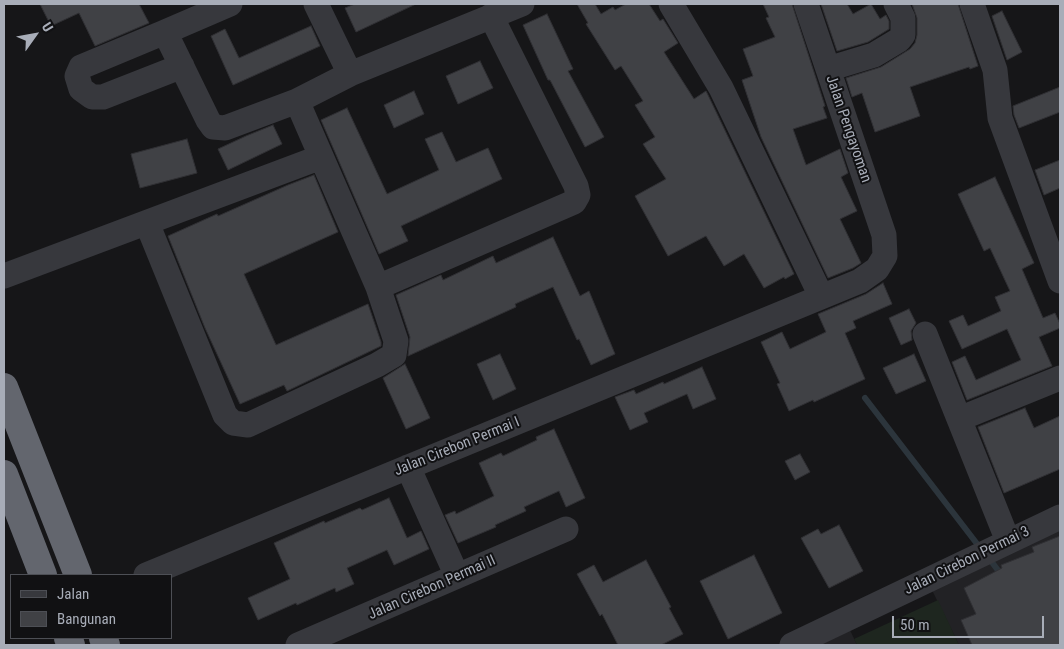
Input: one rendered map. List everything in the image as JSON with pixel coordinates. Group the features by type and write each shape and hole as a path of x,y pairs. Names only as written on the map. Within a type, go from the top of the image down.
{"highway":[{"path":"4,387 78,574"},
{"path":"4,474 43,574"}],"street":[{"path":"182,66 103,97 92,97 80,89 77,76 81,67 230,4"},
{"path":"316,4 350,74"},
{"path":"165,32 208,120 213,127 225,128 297,101 350,74 522,4"},
{"path":"671,4 721,88 821,296"},
{"name":"Jalan Pengayoman","path":"806,4 884,234 885,256"},
{"path":"828,69 874,55 899,40 902,35 903,18 896,4"},
{"path":"972,4 995,70 1000,118 1060,281"},
{"path":"378,287 574,202 578,195 576,186 491,16"},
{"path":"147,223 225,415 233,423 248,425 377,365 394,355 396,341 378,287 297,101"},
{"path":"4,276 321,158"},
{"name":"Jalan Cirebon Permai I","path":"148,574 860,281 877,269 885,256"},
{"path":"925,334 959,419 992,549"},
{"path":"959,419 1060,378"},
{"path":"408,467 457,576"},
{"name":"Jalan Cirebon Permai 3","path":"792,645 1060,517"},
{"name":"Jalan Cirebon Permai II","path":"298,645 566,529"}],"shaded area":[{"path":"1060,526 1060,645 959,645 931,588"},
{"path":"938,600 959,645 857,645 854,639"},
{"path":"850,630 857,645 819,645"}],"building":[{"path":"40,4 139,4 149,23 95,46 79,13 51,26"},
{"path":"355,4 416,4 356,32 345,8"},
{"path":"577,4 595,4 601,14 613,7 615,10 626,4 649,4 660,21 663,19 678,43 664,52 694,99 706,91 794,274 785,279 784,277 764,288 744,254 724,266 706,236 668,256 635,196 666,179 643,144 655,137 635,105 643,101 621,66 615,70 586,24 588,23"},
{"path":"763,4 792,4 825,106 823,107 827,118 793,129 806,165 840,149 848,173 841,177 857,211 840,219 861,263 828,278 761,137 742,80 753,76 743,49 775,37 766,18 769,17"},
{"path":"821,4 847,4 853,14 871,4 880,19 886,15 889,21 889,29 868,42 837,51"},
{"path":"912,4 958,4 978,66 970,69 969,67 910,87 920,116 875,132 862,93 852,97 846,78 881,67 910,49 915,43 917,35 917,18"},
{"path":"1002,11 1022,52 1007,60 992,16"},
{"path":"547,14 573,69 568,71 604,137 585,147 550,80 548,80 523,25"},
{"path":"311,26 320,46 233,85 211,36 225,29 239,58"},
{"path":"480,61 493,88 458,104 446,76"},
{"path":"1060,87 1060,112 1019,128 1013,106"},
{"path":"414,91 424,114 394,128 384,105"},
{"path":"347,108 387,194 439,170 425,139 442,132 456,162 488,148 502,179 401,226 408,241 379,254 321,120"},
{"path":"273,125 282,144 228,170 218,149"},
{"path":"187,139 197,173 140,188 131,154"},
{"path":"1060,160 1060,188 1044,195 1035,170"},
{"path":"314,175 338,232 244,274 276,345 368,304 381,346 287,391 284,385 240,404 205,328 168,236"},
{"path":"995,177 1034,263 1022,269 1043,318 1055,313 1060,328 1039,337 1052,366 967,400 952,362 965,356 976,380 1021,360 1007,329 962,349 949,321 963,315 968,326 1001,311 995,297 1010,291 990,248 984,251 958,194"},
{"path":"553,237 580,296 589,291 615,354 591,365 579,339 577,340 553,287 515,304 516,307 408,356 410,337 396,295 441,275 443,280 493,256 496,263"},
{"path":"883,283 892,304 853,321 856,328 845,333 865,379 789,411 777,384 780,383 761,342 782,332 790,349 826,332 818,314 866,294"},
{"path":"909,309 916,323 911,331 912,340 901,345 889,318"},
{"path":"500,354 516,389 493,400 477,364"},
{"path":"914,354 926,381 896,394 883,368"},
{"path":"405,364 430,418 406,429 383,378"},
{"path":"702,367 716,399 693,409 687,394 644,413 648,422 630,430 615,397 634,390 636,394"},
{"path":"1025,408 1034,428 1060,416 1060,469 1004,493 978,427"},
{"path":"554,429 585,498 566,507 559,491 524,507 526,511 495,525 496,527 458,543 445,515 455,511 456,514 494,496 479,463 501,453 503,456 537,440 536,437"},
{"path":"800,454 810,472 795,480 785,461"},
{"path":"389,498 407,538 421,531 429,549 394,565 387,550 347,568 354,584 336,592 335,588 258,620 248,598 290,579 274,543 324,521 325,523 360,508 362,510"},
{"path":"839,525 863,571 829,588 801,538 818,529 821,534"},
{"path":"1060,536 1060,645 972,645 961,620 976,614 964,588 1002,568 1001,565 1034,552 1032,547"},
{"path":"754,555 782,613 728,639 700,581"},
{"path":"646,560 683,634 661,645 618,645 602,614 600,616 577,574 594,565 603,582"}],"waterway":[{"path":"865,398 981,549"},
{"path":"988,557 1003,577"}]}
